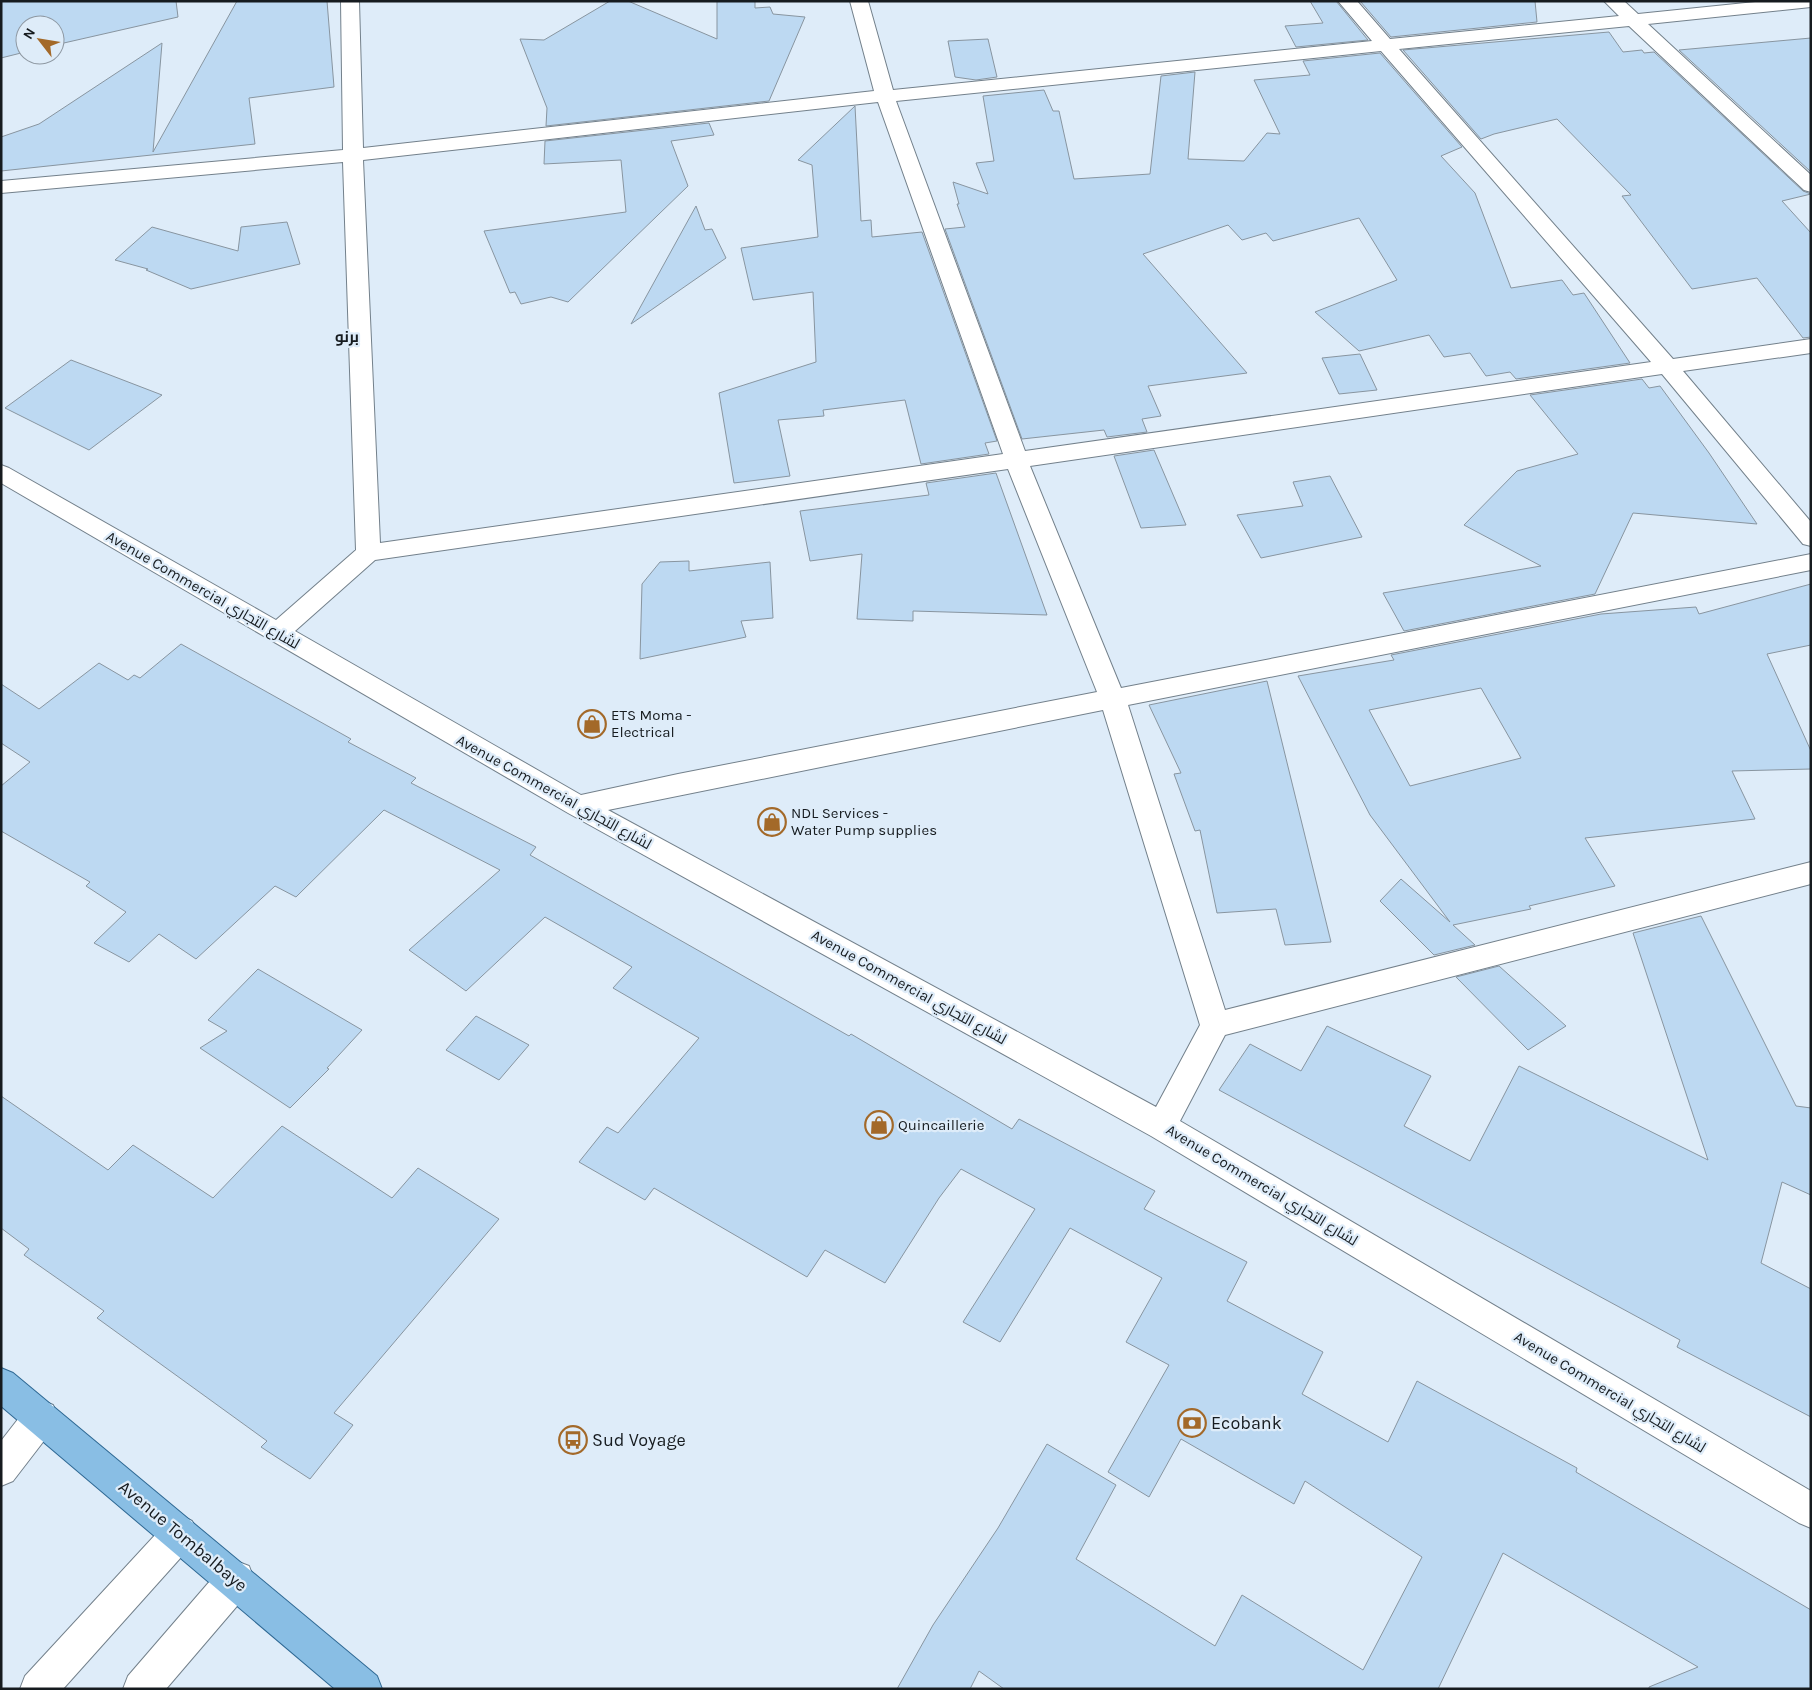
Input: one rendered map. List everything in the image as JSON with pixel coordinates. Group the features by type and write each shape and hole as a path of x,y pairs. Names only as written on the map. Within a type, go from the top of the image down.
{"main road":[{"name":"Avenue Tombalbaye","path":"1,1384 236,1579 364,1689"}],"street":[{"path":"350,1 353,155 368,553"},
{"path":"859,1 885,96 1016,459 1113,700 1215,1025 1162,1126"},
{"path":"1347,1 1666,365 1811,538"},
{"path":"1613,1 1811,186"},
{"path":"1,187 353,155 885,96 1811,2"},
{"path":"277,633 368,553 1666,365 1811,346"},
{"name":"Avenue Commercial لشارع التجاري","path":"1,473 578,806 1162,1126 1811,1511"},
{"path":"578,806 678,784 1811,562"},
{"path":"1215,1025 1811,873"},
{"path":"1,1469 40,1417"},
{"path":"46,1686 180,1534"},
{"path":"141,1689 236,1579"}],"building":[{"path":"1,1 176,1 178,17 65,43 65,15 15,15 15,54 1,58"},
{"path":"237,1 327,1 334,87 249,98 255,144 1,171 1,137 39,124 162,43 153,152"},
{"path":"610,1 628,1 717,39 717,1 755,1 755,8 770,7 773,14 805,17 769,101 546,126 547,108 520,39 544,40"},
{"path":"1310,1 1336,1 1368,40 1296,47 1285,26 1323,23"},
{"path":"1360,1 1535,1 1537,22 1391,37"},
{"path":"1609,32 1623,52 1642,50 1644,53 1654,52 1803,191 1811,194 1782,201 1811,233 1811,337 1803,338 1757,278 1692,289 1622,196 1631,195 1557,119 1494,134 1481,139 1403,50"},
{"path":"1811,38 1811,172 1679,50"},
{"path":"988,39 997,77 976,80 955,77 948,41"},
{"path":"1380,53 1462,147 1441,156 1475,193 1511,288 1562,280 1573,295 1584,293 1630,363 1516,379 1510,372 1486,376 1470,353 1444,357 1429,335 1359,351 1315,312 1397,280 1359,218 1273,241 1266,233 1242,240 1228,225 1143,254 1247,373 1148,386 1161,416 1142,419 1147,432 1107,437 1104,430 1022,439 945,229 965,227 957,204 959,204 953,182 988,194 976,163 994,161 983,96 1044,90 1053,111 1059,111 1074,179 1150,174 1161,76 1195,72 1188,159 1244,161 1267,133 1280,134 1254,80 1310,75 1303,61"},
{"path":"855,106 861,221 871,220 872,237 922,232 997,441 985,443 989,454 921,464 905,400 823,410 824,416 778,420 790,476 734,483 719,393 816,362 813,292 753,300 741,248 818,237 812,165 798,160"},
{"path":"709,123 714,135 671,141 688,186 568,302 551,297 521,304 515,292 510,293 484,231 626,212 621,160 544,164 545,141"},
{"path":"696,206 705,230 712,229 726,258 631,324"},
{"path":"287,222 300,264 191,289 146,270 148,269 115,260 152,227 238,251 241,227"},
{"path":"1360,354 1377,390 1339,394 1322,358"},
{"path":"71,360 162,395 89,450 5,408"},
{"path":"1642,379 1649,388 1660,386 1709,453 1757,524 1633,513 1595,594 1404,631 1383,593 1541,566 1464,525 1517,471 1578,454 1530,395"},
{"path":"1154,450 1186,525 1141,528 1114,456"},
{"path":"996,473 1047,615 913,611 913,621 857,619 862,554 810,561 800,511 929,495 926,483"},
{"path":"1330,476 1362,537 1261,558 1237,515 1303,506 1293,482"},
{"path":"689,561 689,571 770,562 773,618 741,621 746,637 640,659 642,584 660,562"},
{"path":"1811,584 1811,645 1767,654 1811,751 1811,769 1732,771 1755,819 1585,838 1615,886 1529,906 1531,909 1453,925 1475,945 1434,955 1380,901 1401,879 1450,922 1370,815 1298,676 1394,660 1391,655 1601,614 1696,607 1699,614","holes":["1481,688 1521,758 1410,786 1369,710"]},
{"path":"181,644 351,739 348,742 416,778 411,783 536,847 530,855 849,1036 851,1034 1012,1129 1019,1119 1155,1191 1144,1209 1247,1262 1227,1301 1323,1352 1302,1394 1388,1442 1417,1381 1577,1468 1576,1472 1811,1610 1811,1689 1649,1689 1649,1687 1698,1667 1503,1553 1438,1689 1004,1689 979,1671 970,1689 897,1689 933,1625 998,1528 1047,1444 1116,1485 1076,1559 1215,1646 1242,1595 1363,1670 1422,1557 1305,1481 1294,1504 1181,1439 1149,1497 1108,1472 1169,1365 1126,1342 1162,1278 1070,1228 1000,1342 963,1322 1035,1209 961,1169 939,1198 885,1283 825,1250 807,1277 654,1188 645,1200 579,1162 607,1127 618,1133 699,1038 613,988 632,967 545,917 466,991 409,950 500,870 384,810 296,897 275,886 196,959 159,934 129,962 94,943 126,912 86,886 90,882 1,831 1,786 30,762 1,743 1,684 39,709 99,663 128,680 134,675 140,678"},
{"path":"1267,681 1331,942 1285,945 1276,909 1217,913 1200,830 1195,831 1174,774 1181,773 1149,705"},
{"path":"1701,916 1796,1106 1811,1108 1811,1195 1782,1182 1761,1263 1811,1289 1811,1417 1677,1347 1680,1340 1219,1090 1250,1044 1301,1071 1327,1026 1431,1076 1404,1126 1470,1161 1519,1066 1708,1160 1633,933"},
{"path":"1499,966 1566,1026 1528,1050 1456,977"},
{"path":"258,969 362,1030 327,1068 329,1069 290,1108 200,1048 227,1031 208,1020"},
{"path":"476,1016 529,1045 499,1080 446,1050"},
{"path":"1,1096 108,1170 133,1145 213,1198 282,1126 392,1198 418,1168 499,1219 334,1413 353,1425 310,1479 261,1447 267,1441 97,1318 104,1311 24,1255 29,1249 1,1228"}],"place":[{"name":"ETS Moma - Electrical","path":"592,724"},
{"name":"NDL Services - Water Pump supplies","path":"772,822"},
{"name":"Quincaillerie","path":"879,1125"},
{"name":"Ecobank","path":"1192,1423"},
{"name":"Sud Voyage","path":"573,1440"}],"district":[{"name":"برنو","path":"347,337"}]}
